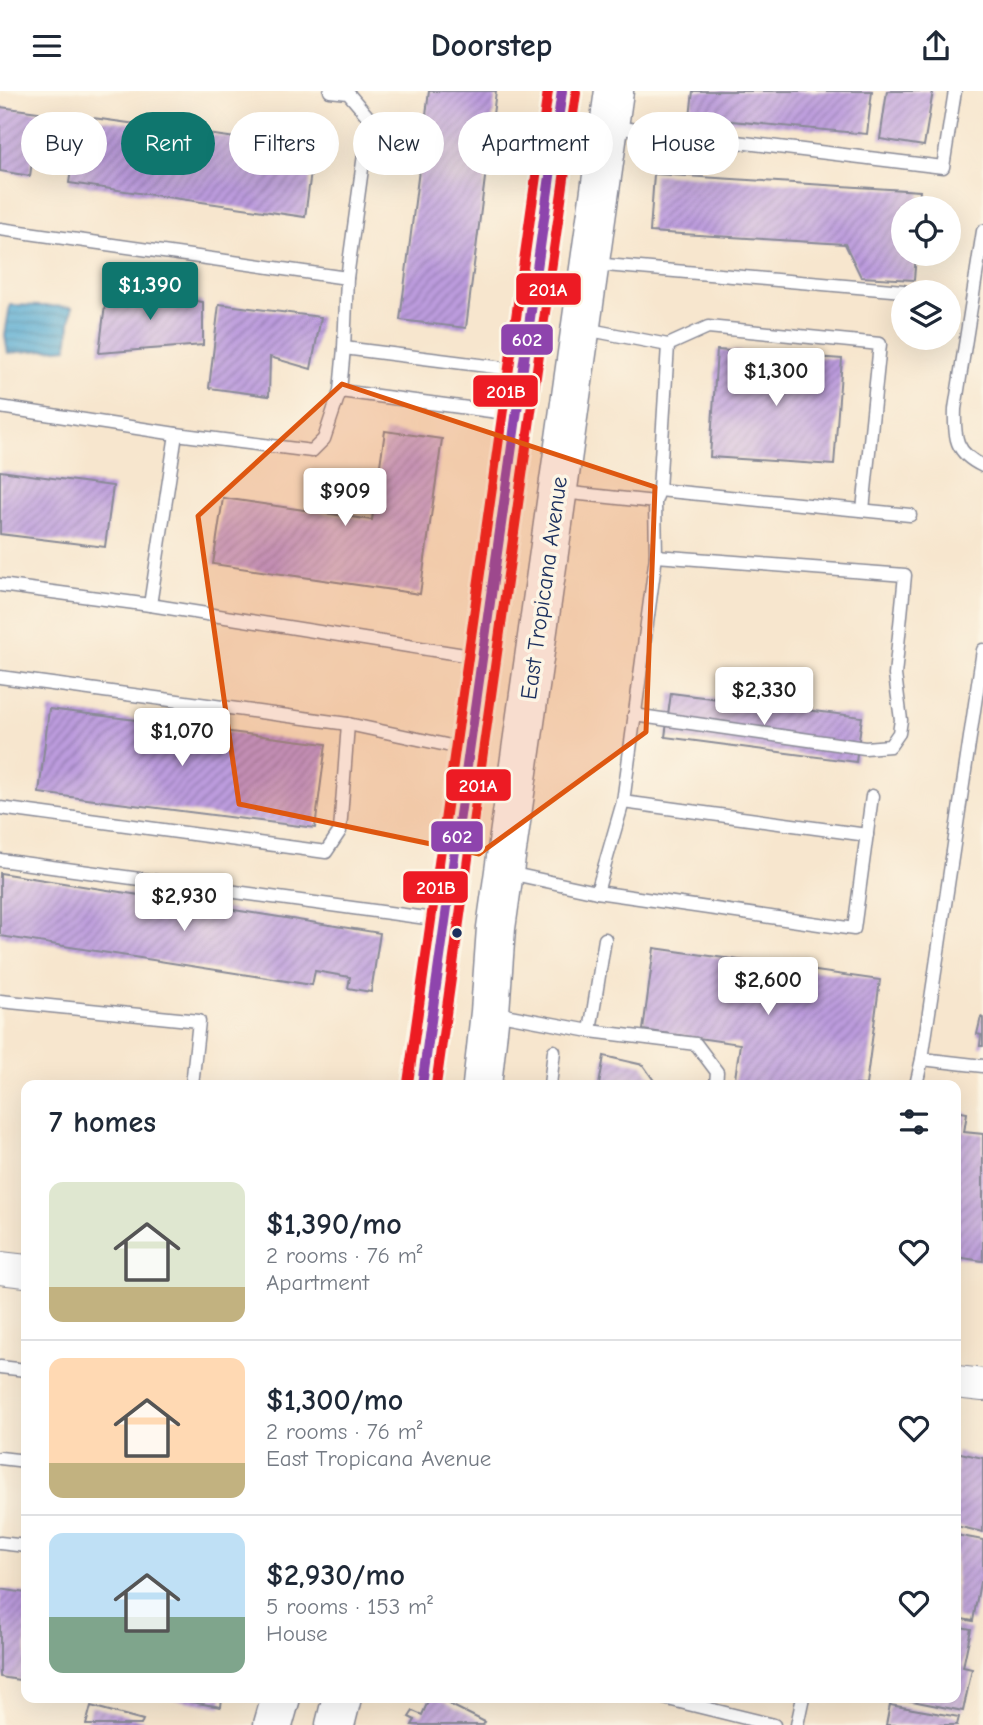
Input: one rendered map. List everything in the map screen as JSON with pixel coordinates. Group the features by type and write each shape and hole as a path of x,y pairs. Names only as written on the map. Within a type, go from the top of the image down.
{"main road":[{"path":"423,1080 562,91"},
{"name":"East Tropicana Avenue","path":"483,1080 496,928 612,109"},
{"path":"539,257 553,281 560,306 537,464 545,482 557,491"},
{"path":"272,1725 279,1703"},
{"path":"335,1725 340,1703"}],"street":[{"path":"0,1268 21,1270"},
{"path":"961,1383 983,1385"}],"lane":[{"path":"0,407 176,434 312,451 324,439 340,391 347,278 369,118 348,93 330,91"},
{"path":"612,109 943,167 955,91"},
{"path":"0,229 347,278"},
{"path":"983,231 955,409 954,435 965,456 983,466"},
{"path":"590,264 891,290"},
{"path":"581,328 668,345 708,327 880,344 863,510"},
{"path":"597,892 623,802 656,556 657,496 668,345"},
{"path":"344,348 523,370"},
{"path":"340,391 516,414"},
{"path":"150,605 176,434"},
{"path":"557,491 910,515"},
{"path":"634,715 865,748 890,746 899,733 901,720 895,675 905,575 656,556"},
{"path":"0,585 150,605 482,658"},
{"path":"917,1080 983,650"},
{"path":"0,677 348,724 469,749"},
{"path":"0,808 326,852 340,831 348,724"},
{"path":"504,872 597,892 854,929 872,796"},
{"path":"623,802 867,835"},
{"path":"0,860 445,921"},
{"path":"590,1031 605,939"},
{"path":"0,1001 199,1021 193,1080"},
{"path":"490,1012 590,1031 696,1044 717,1072 716,1080"},
{"path":"551,1080 554,1051"},
{"path":"922,1059 983,1066"},
{"path":"0,1367 21,1369"},
{"path":"0,1458 21,1460"},
{"path":"0,1543 21,1545"},
{"path":"684,1703 774,1725"},
{"path":"797,1725 802,1703"}],"highlighted area":[{"path":"342,384 655,487 646,732 479,854 239,804 198,516"}],"water":[{"path":"10,305 72,307 67,348 8,353 5,335"}],"building":[{"path":"429,91 496,91 493,112 458,112 458,175 485,175 466,328 400,320 418,175 444,175 444,112 426,112"},
{"path":"693,91 872,91 867,134 739,122 739,112 691,112"},
{"path":"887,91 933,91 924,146 880,139"},
{"path":"0,107 39,112 21,112 21,174 0,171"},
{"path":"107,120 121,122 121,175 215,175 215,135 229,137 229,175 311,175 305,217 69,183 70,175 107,175"},
{"path":"654,175 920,191 919,196 891,196 891,266 915,266 914,280 861,277 845,244 650,232"},
{"path":"107,289 203,302 203,345 99,353"},
{"path":"219,304 321,317 311,369 270,357 269,396 209,388"},
{"path":"717,350 842,359 834,465 710,457"},
{"path":"385,431 442,439 420,594 213,564 223,498 372,520"},
{"path":"0,471 113,486 105,547 0,534"},
{"path":"671,693 862,717 856,762 665,737"},
{"path":"49,709 326,744 315,828 39,793"},
{"path":"0,873 380,933 371,992 348,988 350,977 315,971 312,985 0,936"},
{"path":"654,948 880,980 867,1080 735,1080 740,1044 643,1030"},
{"path":"981,1017 983,1046 980,1046 981,1035 977,1034"},
{"path":"604,1056 643,1065 654,1080 600,1080"},
{"path":"961,1112 967,1113 964,1132 983,1134 983,1261 961,1258"},
{"path":"961,1453 983,1458 983,1532 961,1527"},
{"path":"961,1536 983,1540 983,1582 980,1582 973,1621 961,1619"},
{"path":"0,1589 21,1592 21,1680 0,1677"},
{"path":"961,1627 971,1629 963,1667 972,1669 963,1711 922,1703 961,1703"},
{"path":"197,1703 221,1703 221,1707"},
{"path":"427,1703 447,1703 485,1722 483,1725 412,1725 415,1720 409,1717 413,1711 422,1715"},
{"path":"890,1705 959,1717 957,1725 886,1725"},
{"path":"91,1706 143,1720 141,1725 86,1725"}],"transit line":[{"name":"201B","path":"408,1080 548,91"},
{"name":"602","path":"423,1080 562,91"},
{"name":"201A","path":"437,1080 576,93"}]}
